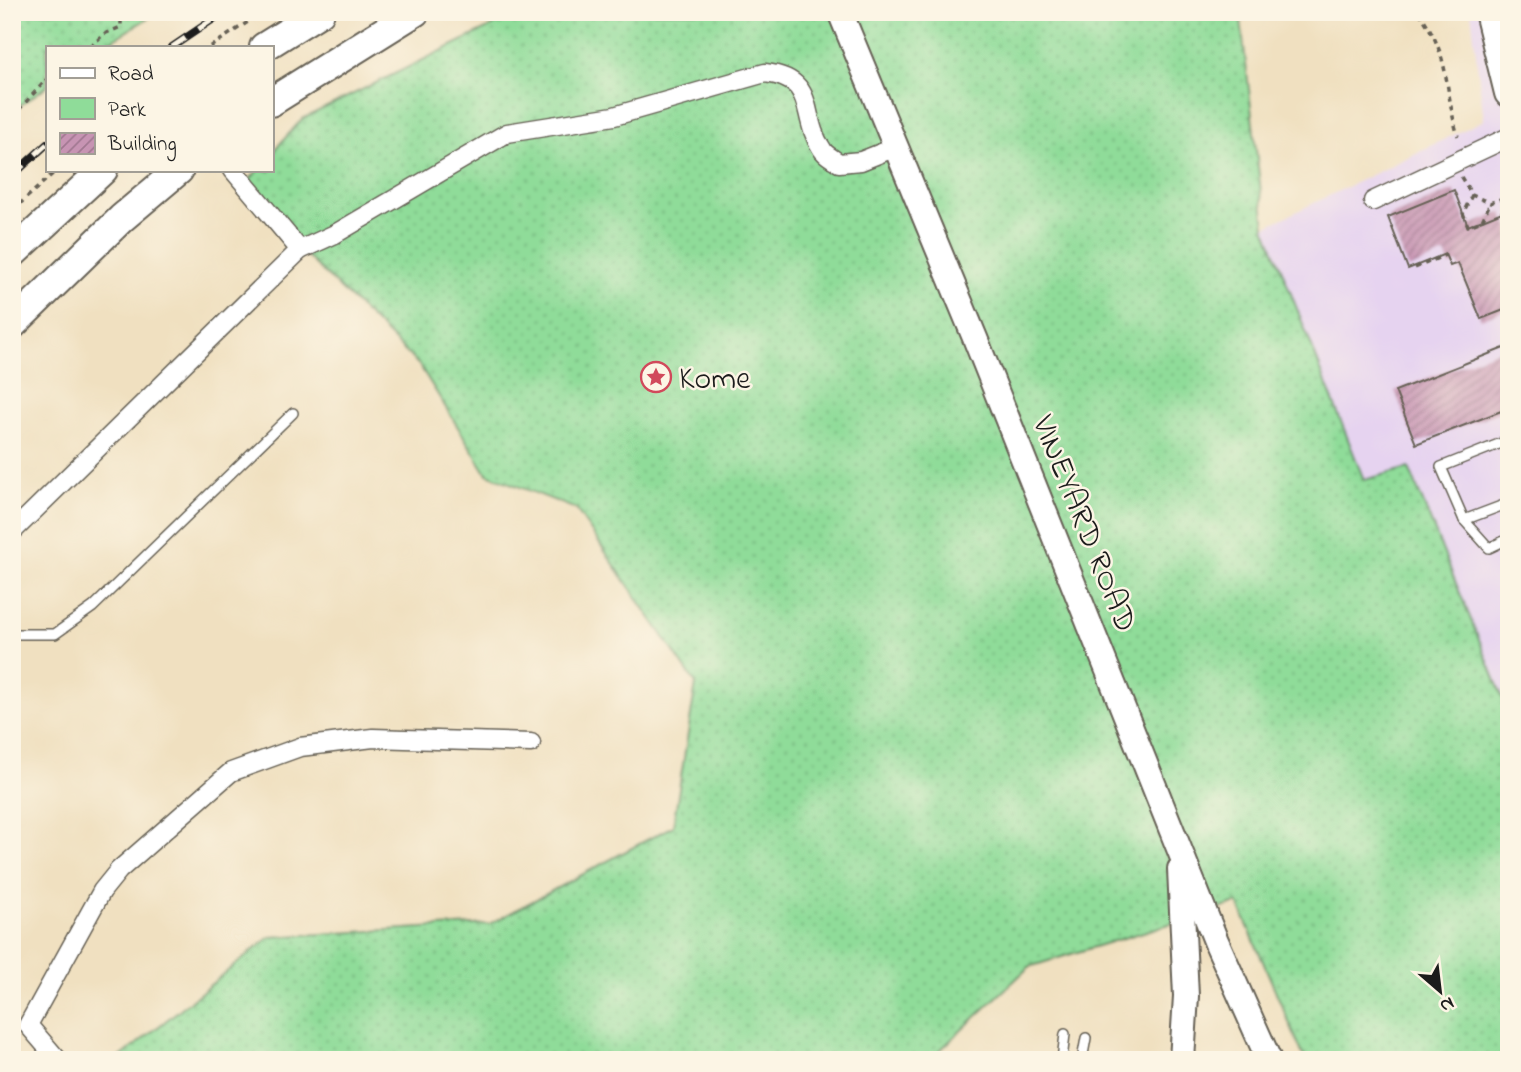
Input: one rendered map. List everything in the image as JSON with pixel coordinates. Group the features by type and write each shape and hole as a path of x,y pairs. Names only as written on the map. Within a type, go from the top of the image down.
{"main road":[{"path":"266,46 320,12"},
{"path":"273,101 415,12"},
{"name":"VINEYARD ROAD","path":"840,12 1216,941 1269,1060"},
{"path":"1489,12 1509,93"},
{"path":"12,254 101,172"},
{"path":"12,325 121,218 178,172"},
{"path":"1180,848 1186,996 1182,1060"}],"street":[{"path":"12,532 300,250 335,234 508,133 614,116 765,73 786,75 800,89 822,150 839,163 861,161 896,147"},
{"path":"1373,201 1509,137"},
{"path":"235,172 300,250"},
{"path":"58,1060 28,1026 102,891 119,870 232,772 300,747 373,738 531,743"}],"lane":[{"path":"12,634 55,634 93,607 293,413"},
{"path":"1509,440 1441,467 1464,520 1489,548 1508,539 1509,541"},
{"path":"1464,520 1509,503"},
{"path":"1062,1060 1065,1034"},
{"path":"1082,1060 1086,1038"}],"path":[{"path":"91,46 104,34 121,27 121,12"},
{"path":"212,46 263,12"},
{"path":"1419,12 1437,38 1448,74 1452,114 1458,136"},
{"path":"12,117 46,80"},
{"path":"12,211 55,172"},
{"path":"1461,177 1472,195 1490,203"},
{"path":"1472,195 1463,213 1468,226 1482,220 1490,203 1508,196"},
{"path":"1415,268 1445,255"}],"shaded area":[{"path":"1471,12 1509,12 1509,713 1410,468 1364,480 1265,227 1484,120"}],"green space":[{"path":"12,12 158,12 103,46 46,46 46,87 12,111"},
{"path":"521,12 1240,12 1265,227 1364,480 1409,468 1509,713 1509,1060 1305,1060 1238,903 1029,967 937,1053 894,1060 117,1060 270,937 490,924 673,826 696,684 576,509 487,474 420,366 240,191 256,172 273,172 273,152 302,119"}],"building":[{"path":"1454,190 1468,226 1502,212 1509,228 1509,308 1481,319 1458,263 1450,266 1445,254 1408,269 1388,217"},
{"path":"1509,346 1509,408 1416,444 1395,391"}],"railway":[{"path":"173,46 224,12"},
{"path":"12,176 46,145"}],"place":[{"name":"Kome","path":"656,377"}]}
